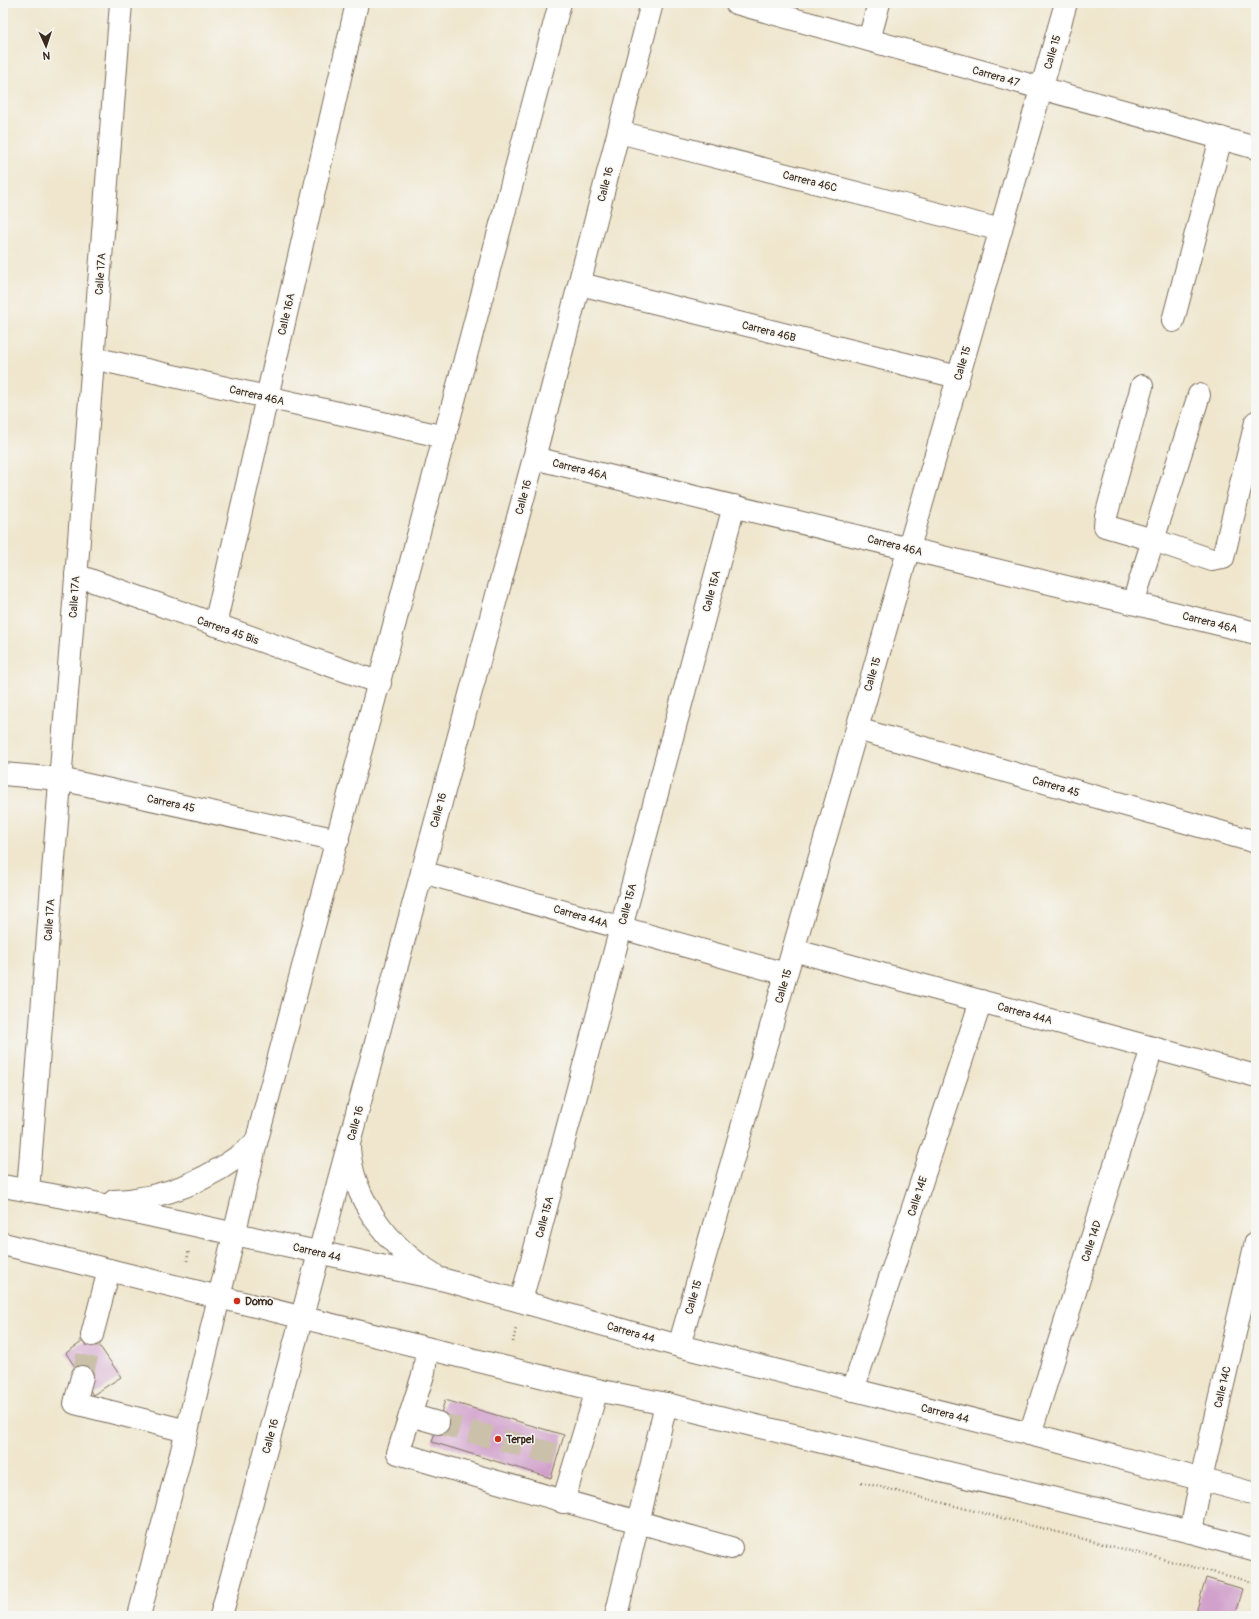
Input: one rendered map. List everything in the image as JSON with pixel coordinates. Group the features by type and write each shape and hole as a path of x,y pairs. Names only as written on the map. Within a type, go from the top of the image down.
{"street":[{"name":"Calle 17A","path":"28,1191 120,3"},
{"name":"Calle 16A","path":"215,625 357,3"},
{"path":"139,1616 187,1431 256,1143 380,683 560,3"},
{"name":"Calle 16","path":"221,1616 534,458 652,3"},
{"name":"Carrera 47","path":"736,3 1256,148"},
{"path":"869,40 879,3"},
{"name":"Calle 15","path":"679,1346 1066,3"},
{"name":"Carrera 46C","path":"619,132 1001,230"},
{"path":"1173,321 1221,138"},
{"name":"Carrera 46B","path":"580,284 958,377"},
{"name":"Carrera 46A","path":"93,358 445,437"},
{"path":"1142,386 1105,526 1154,540 1212,560 1223,558 1256,422"},
{"path":"1133,603 1199,395"},
{"name":"Carrera 46A","path":"534,458 1256,633"},
{"name":"Calle 15A","path":"521,1301 734,506"},
{"name":"Carrera 45 Bis","path":"76,575 380,683"},
{"name":"Carrera 45","path":"856,729 1256,842"},
{"name":"Carrera 45","path":"3,774 60,779 338,840"},
{"name":"Carrera 44A","path":"422,872 786,974"},
{"name":"Carrera 44A","path":"793,950 1256,1076"},
{"name":"Calle 14E","path":"853,1390 981,1001"},
{"name":"Calle 14D","path":"1030,1434 1152,1048"},
{"path":"85,1201 122,1201 176,1190 226,1166 256,1143"},
{"path":"349,1146 350,1160 358,1187 379,1225 409,1257 426,1270 445,1280"},
{"name":"Carrera 44","path":"3,1186 85,1201 445,1280 679,1346 1030,1434 1256,1494"},
{"name":"Calle 14C","path":"1191,1532 1201,1479 1256,1242"},
{"path":"3,1244 427,1349 597,1390 666,1404 1191,1532 1256,1550"},
{"path":"92,1335 109,1270"},
{"path":"427,1349 424,1372 398,1453 563,1502 638,1521 731,1548"},
{"path":"82,1377 75,1403 187,1431"},
{"path":"563,1502 567,1457 597,1390"},
{"path":"616,1616 666,1404"},
{"path":"410,1415 438,1423"}],"path":[{"path":"181,1288 195,1225"},
{"path":"508,1368 521,1301"},
{"path":"853,1480 1256,1583"}],"building":[{"path":"92,1335 121,1377 93,1395 66,1353"},
{"name":"Terpel","path":"445,1400 564,1435 551,1478 432,1442"},
{"path":"1206,1578 1243,1589 1235,1616 1195,1616"}],"tunnel":[{"path":"82,1377 92,1335"},
{"path":"438,1423 558,1455"}],"place":[{"name":"Domo","path":"237,1301"},
{"name":"Terpel","path":"498,1439"}]}
